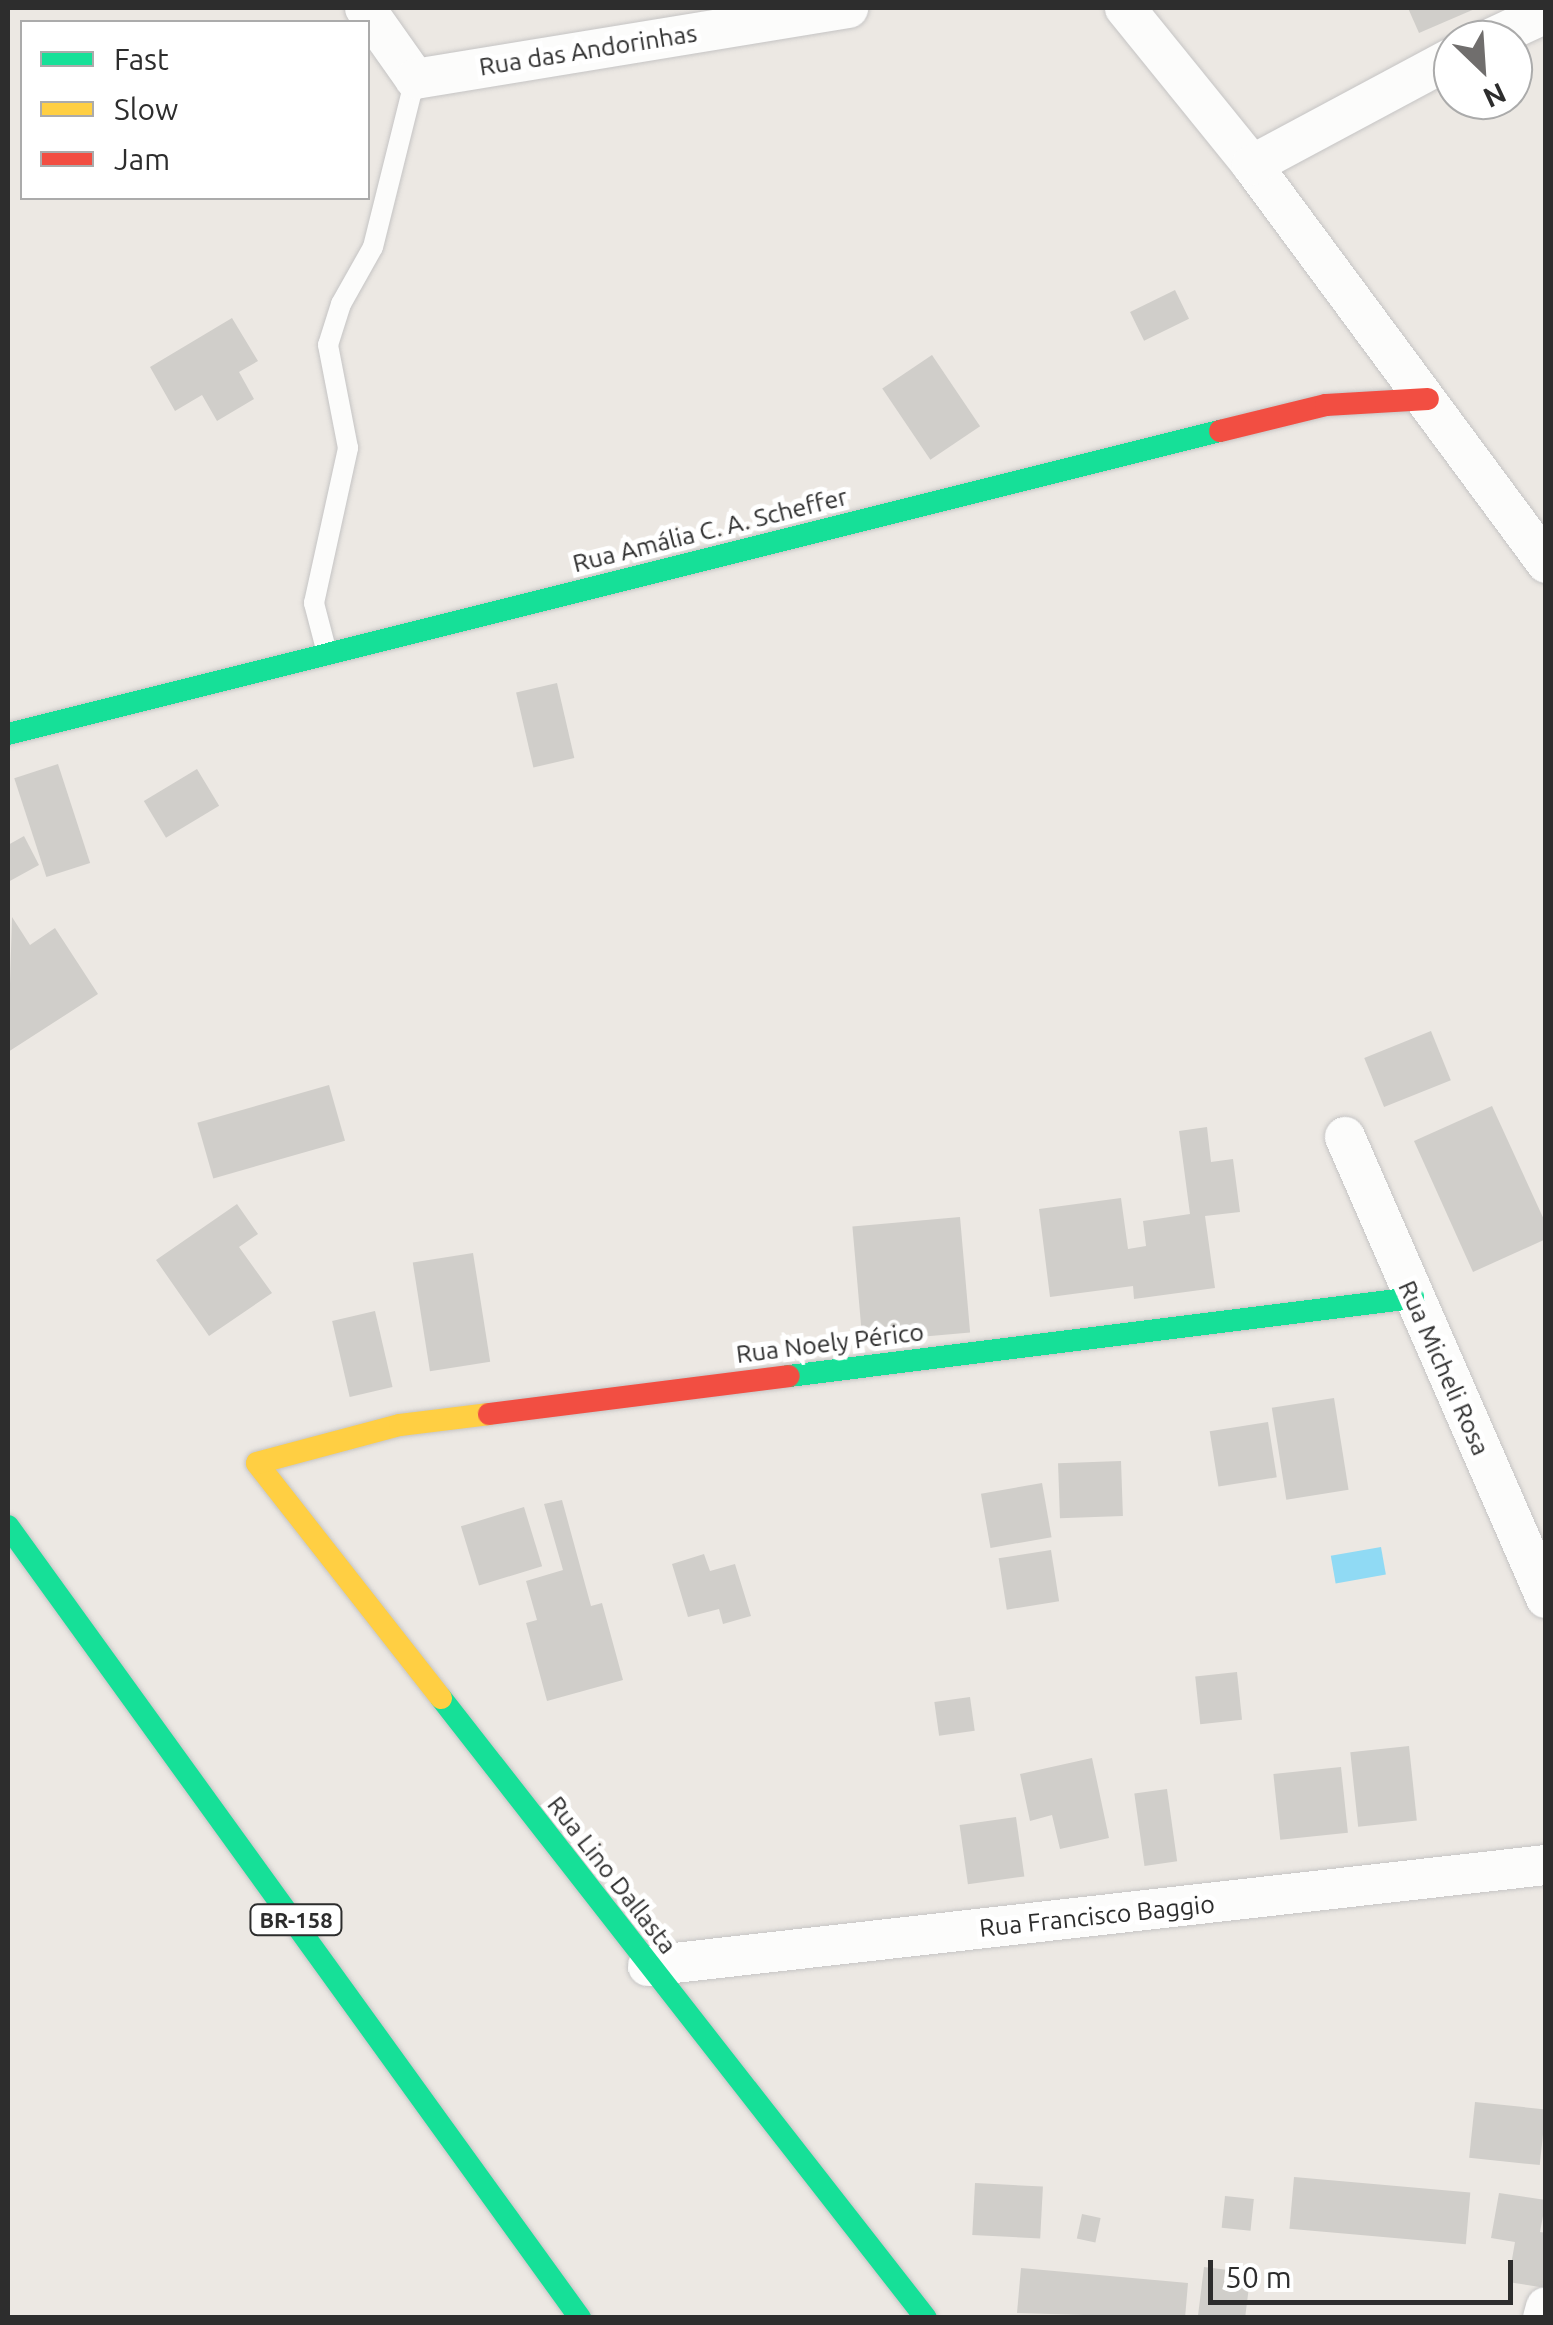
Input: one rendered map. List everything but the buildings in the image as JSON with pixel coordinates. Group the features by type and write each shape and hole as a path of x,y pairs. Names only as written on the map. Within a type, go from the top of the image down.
{"main road":[{"name":"Rua Amália C. A. Scheffer","path":"8,734 1326,405 1428,399"},
{"name":"Rua Noely Périco","path":"258,1464 400,1425 1413,1298"},
{"name":"Rua Lino Dallasta","path":"258,1464 926,2318"},
{"name":"BR-158","path":"8,1526 580,2318"}],"street":[{"path":"365,8 415,79"},
{"name":"Rua das Andorinhas","path":"415,79 848,8"},
{"path":"1126,8 1252,165 1546,562"},
{"path":"1252,165 1433,68"},
{"name":"Rua Micheli Rosa","path":"1345,1137 1546,1598"},
{"name":"Rua Francisco Baggio","path":"648,1966 1546,1865"},
{"path":"1543,2318 1546,2308"}],"lane":[{"path":"327,654 314,603 348,448 328,345 341,304 373,248 415,79"}],"water":[{"path":"1381,1547 1386,1575 1336,1583 1331,1556"}],"traffic: fast":[{"path":"8,734 1220,431"},
{"path":"789,1376 1413,1298"},
{"path":"8,1526 580,2318"},
{"path":"441,1698 926,2318"}],"traffic: slow":[{"path":"441,1698 257,1463 400,1425 489,1414"}],"traffic: jam":[{"path":"1220,431 1326,405 1428,399"},
{"path":"489,1414 789,1376"}]}
